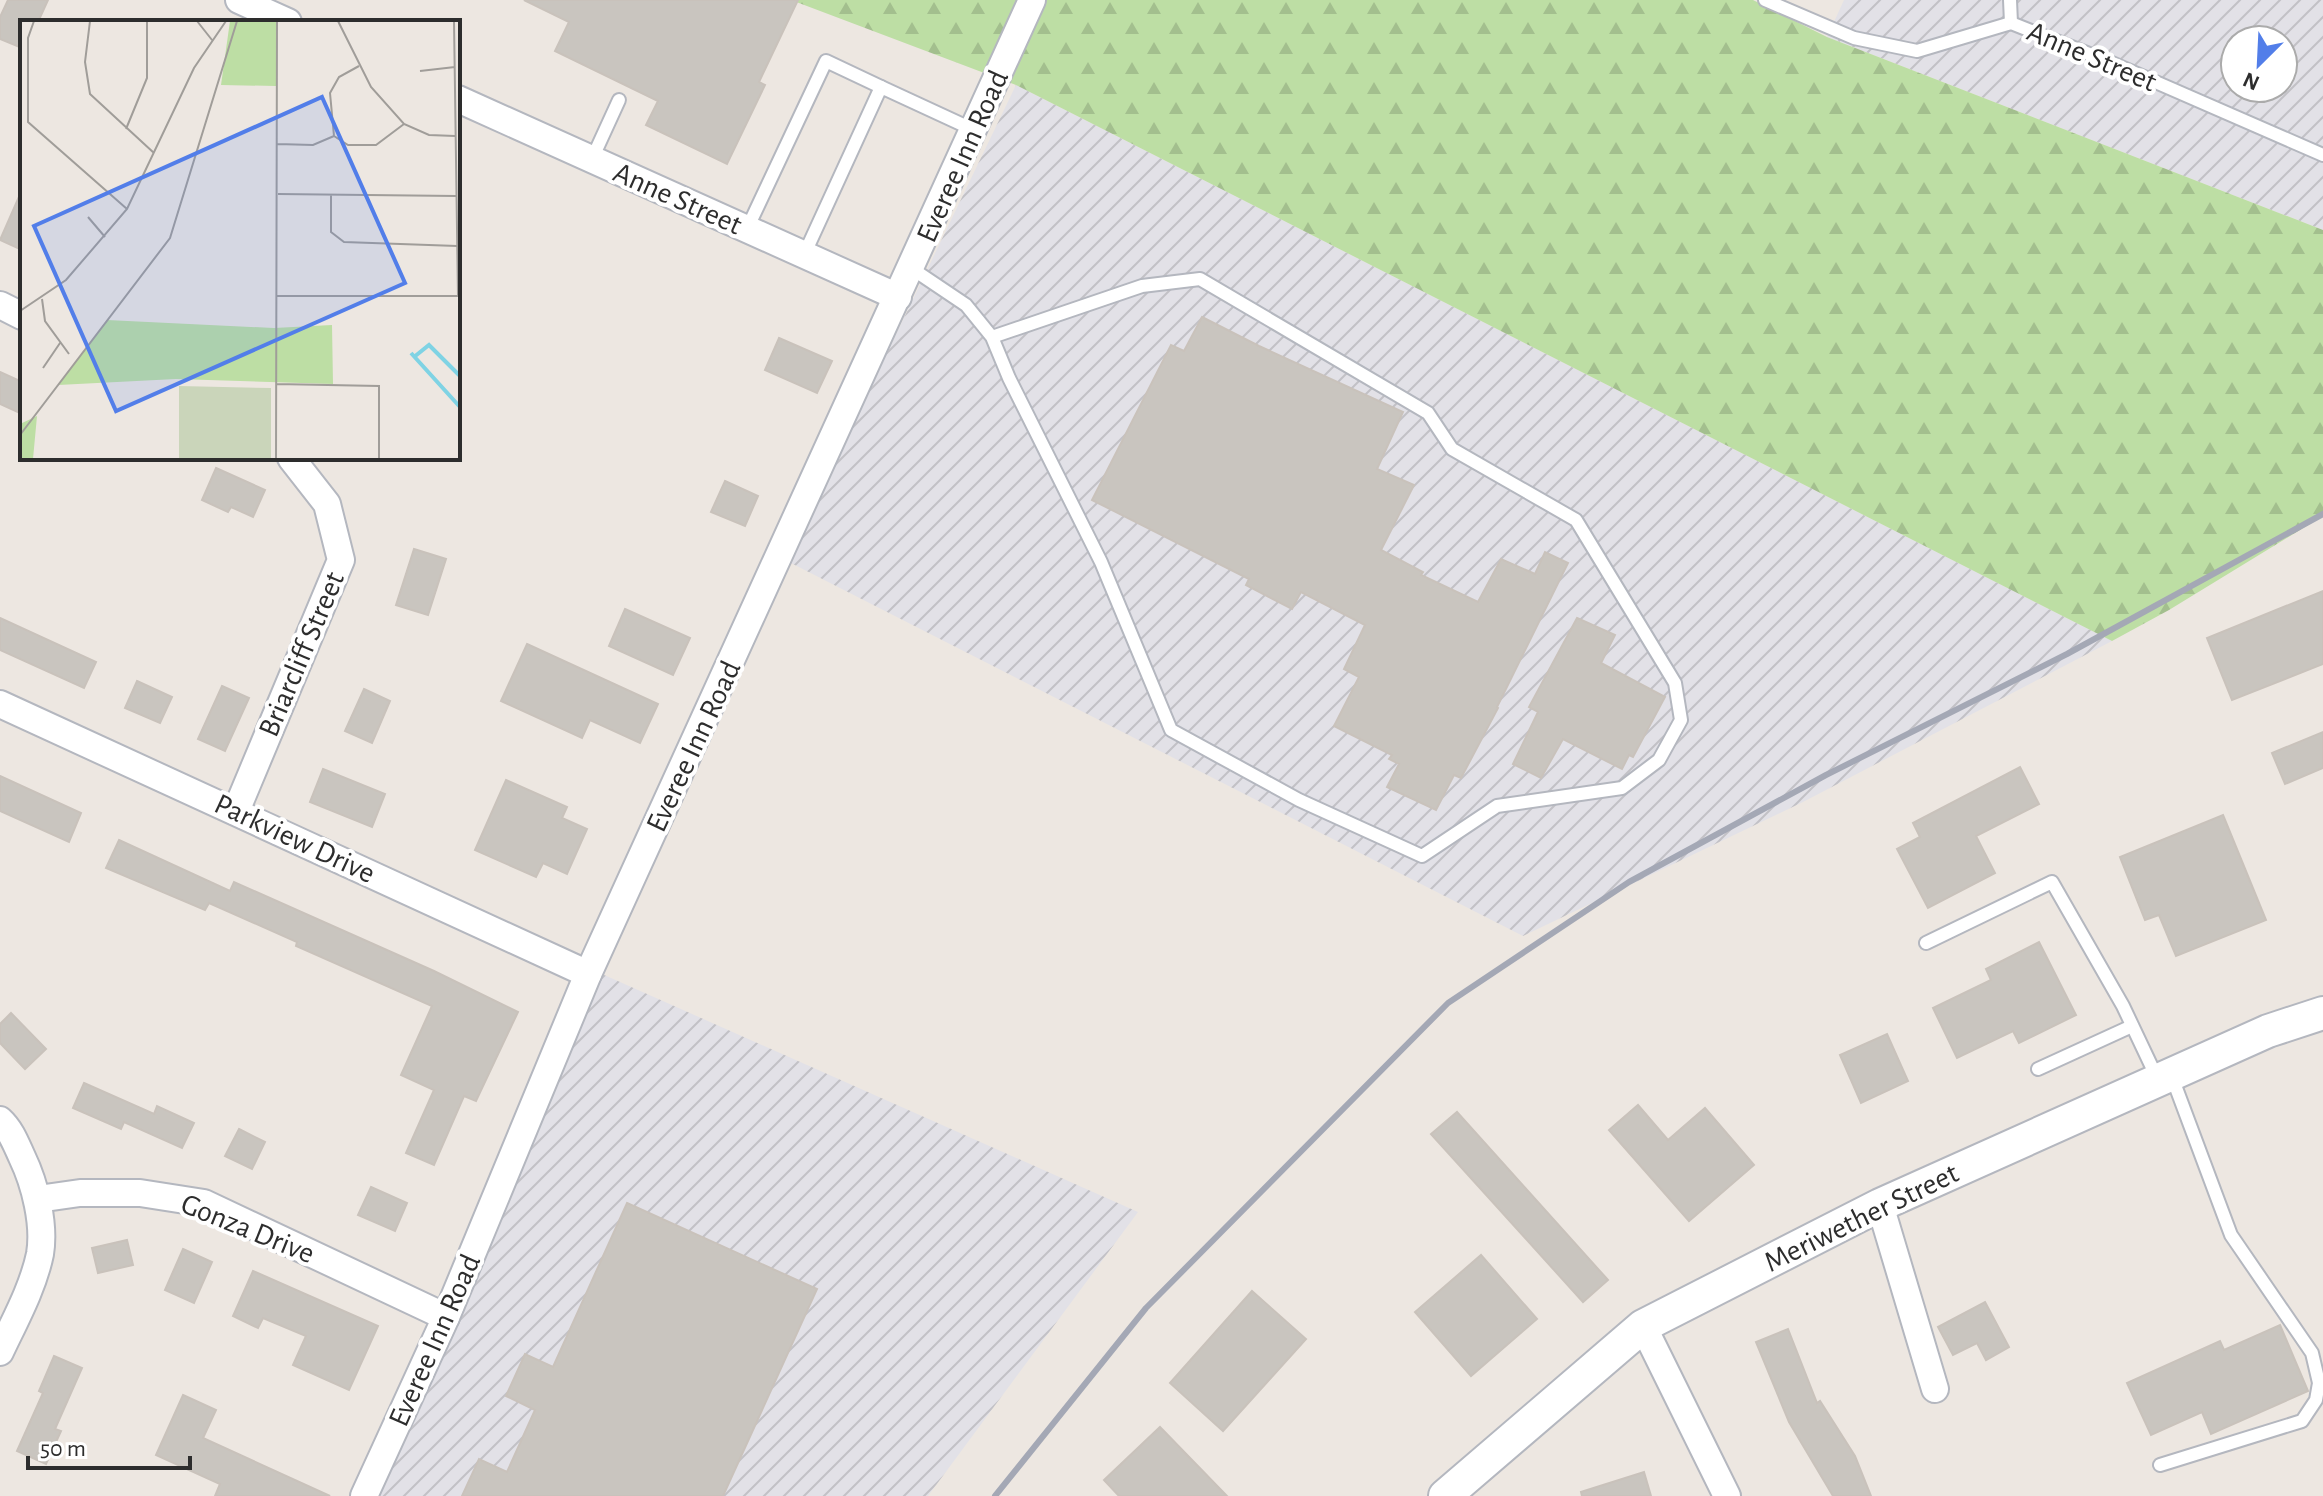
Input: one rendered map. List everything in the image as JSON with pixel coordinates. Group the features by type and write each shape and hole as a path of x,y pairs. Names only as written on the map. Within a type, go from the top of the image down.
{"street":[{"path":"239,0 284,20"},
{"name":"Everee Inn Road","path":"364,1496 446,1317 588,974 1032,0"},
{"name":"Anne Street","path":"460,100 898,297"},
{"path":"0,305 20,315"},
{"name":"Briarcliff Street","path":"236,811 341,560 327,504 293,460"},
{"name":"Parkview Drive","path":"0,704 588,974"},
{"name":"Meriwether Street","path":"1445,1496 1643,1326 1880,1205 2268,1031 2323,1013"},
{"path":"0,1120 8,1127 26,1164 38,1199 40,1253 20,1310 0,1352"},
{"name":"Gonza Drive","path":"38,1199 80,1193 140,1193 204,1203 446,1317"},
{"path":"1880,1205 1935,1389"},
{"path":"1643,1326 1727,1496"}],"lane":[{"name":"Anne Street","path":"1765,0 1854,38 1917,51 2011,23 2112,63 2323,155"},
{"path":"2010,0 2011,23"},
{"path":"747,229 826,61 974,130"},
{"path":"804,255 881,87"},
{"path":"592,159 619,100"},
{"path":"911,268 966,305 992,337 1009,378 1101,562 1171,730 1299,800 1422,856 1497,806 1622,788 1659,760 1681,720 1675,683 1576,520 1452,449 1428,413 1200,279 1142,286 992,337"},
{"path":"1926,943 2052,882 2164,1077 2231,1235 2312,1353 2319,1383 2316,1400 2302,1421 2160,1465"},
{"path":"2038,1069 2132,1026"}],"shaded area":[{"path":"1844,0 2323,0 2323,230 1827,37"},
{"path":"1016,85 2112,641 1803,802 1523,936 787,561"},
{"path":"602,974 1138,1212 928,1496 368,1496"}],"green space":[{"path":"791,0 1753,0 1827,37 2323,230 2323,516 2112,641 1016,85"}],"building":[{"path":"8,0 48,0 39,20 20,20 20,47 0,39 0,17"},
{"path":"524,0 798,0 759,82 765,85 727,164 646,125 658,101 555,51 569,22"},
{"path":"20,195 20,249 0,240"},
{"path":"1202,317 1403,412 1377,469 1414,485 1381,550 1423,572 1421,575 1478,602 1501,559 1535,574 1545,552 1568,563 1461,778 1454,775 1436,810 1387,787 1399,764 1389,759 1392,755 1334,726 1359,677 1344,669 1365,625 1301,592 1292,609 1246,585 1249,579 1092,500 1171,345 1184,351"},
{"path":"779,338 832,361 817,393 765,370"},
{"path":"0,372 20,381 20,413 0,404"},
{"path":"216,468 265,490 253,517 231,507 228,512 202,500"},
{"path":"725,481 758,496 745,526 711,512"},
{"path":"414,549 446,559 428,615 396,605"},
{"path":"2323,591 2323,664 2232,700 2207,638"},
{"path":"625,609 690,638 673,675 609,646"},
{"path":"0,618 96,662 84,688 0,650"},
{"path":"1577,618 1615,635 1601,663 1665,697 1633,757 1629,755 1622,769 1563,739 1541,778 1513,764 1538,712 1529,707"},
{"path":"527,644 658,704 640,743 590,720 582,738 501,701"},
{"path":"137,681 172,697 160,723 125,708"},
{"path":"222,686 249,698 225,751 198,739"},
{"path":"364,689 390,701 372,743 345,731"},
{"path":"2323,732 2323,768 2285,784 2272,753"},
{"path":"2020,767 2039,804 1976,836 1995,873 1928,908 1897,849 1920,837 1913,823"},
{"path":"323,769 385,794 372,827 310,802"},
{"path":"0,776 81,813 69,842 0,811"},
{"path":"506,780 567,807 562,818 587,829 567,874 543,863 536,877 475,850"},
{"path":"2223,815 2266,920 2176,956 2159,915 2145,920 2120,857"},
{"path":"119,840 230,891 234,882 518,1012 476,1101 464,1096 434,1165 406,1153 434,1090 401,1075 432,1006 296,946 297,942 209,903 205,910 106,868"},
{"path":"2039,942 2076,1015 2019,1043 2013,1031 1957,1058 1933,1008 1991,980 1986,969"},
{"path":"11,1013 46,1049 25,1069 0,1043 0,1024"},
{"path":"1887,1034 1908,1081 1861,1103 1840,1055"},
{"path":"84,1083 154,1114 157,1106 194,1123 182,1148 124,1122 121,1129 73,1108"},
{"path":"1638,1105 1668,1140 1705,1108 1754,1165 1689,1221 1609,1130"},
{"path":"1457,1112 1608,1280 1583,1302 1431,1134"},
{"path":"239,1129 265,1142 252,1169 225,1156"},
{"path":"371,1187 407,1203 395,1231 358,1215"},
{"path":"627,1203 817,1289 723,1496 462,1496 479,1459 507,1472 535,1410 506,1396 525,1354 553,1367"},
{"path":"127,1240 133,1265 98,1273 92,1248"},
{"path":"183,1249 212,1262 194,1303 165,1290"},
{"path":"1481,1255 1537,1319 1471,1376 1415,1312"},
{"path":"253,1271 378,1326 349,1390 293,1365 306,1336 263,1318 258,1328 233,1316"},
{"path":"1252,1291 1306,1339 1223,1431 1170,1383"},
{"path":"1985,1302 2009,1347 1986,1360 1977,1343 1953,1355 1938,1327"},
{"path":"2280,1325 2308,1391 2211,1434 2202,1412 2151,1435 2127,1383 2220,1341 2224,1350"},
{"path":"1788,1329 1817,1403 1820,1401 1855,1456 1871,1496 1833,1496 1789,1422 1756,1342"},
{"path":"54,1356 82,1368 55,1429 61,1431 46,1464 17,1451 43,1393 39,1391"},
{"path":"183,1395 216,1410 203,1438 330,1496 215,1496 220,1484 156,1455"},
{"path":"1160,1427 1227,1496 1119,1496 1104,1480"},
{"path":"1644,1472 1651,1496 1582,1496 1581,1492"}],"railway":[{"path":"995,1496 1146,1308 1448,1003 1629,882 1826,775 2067,654 2323,514"}]}
